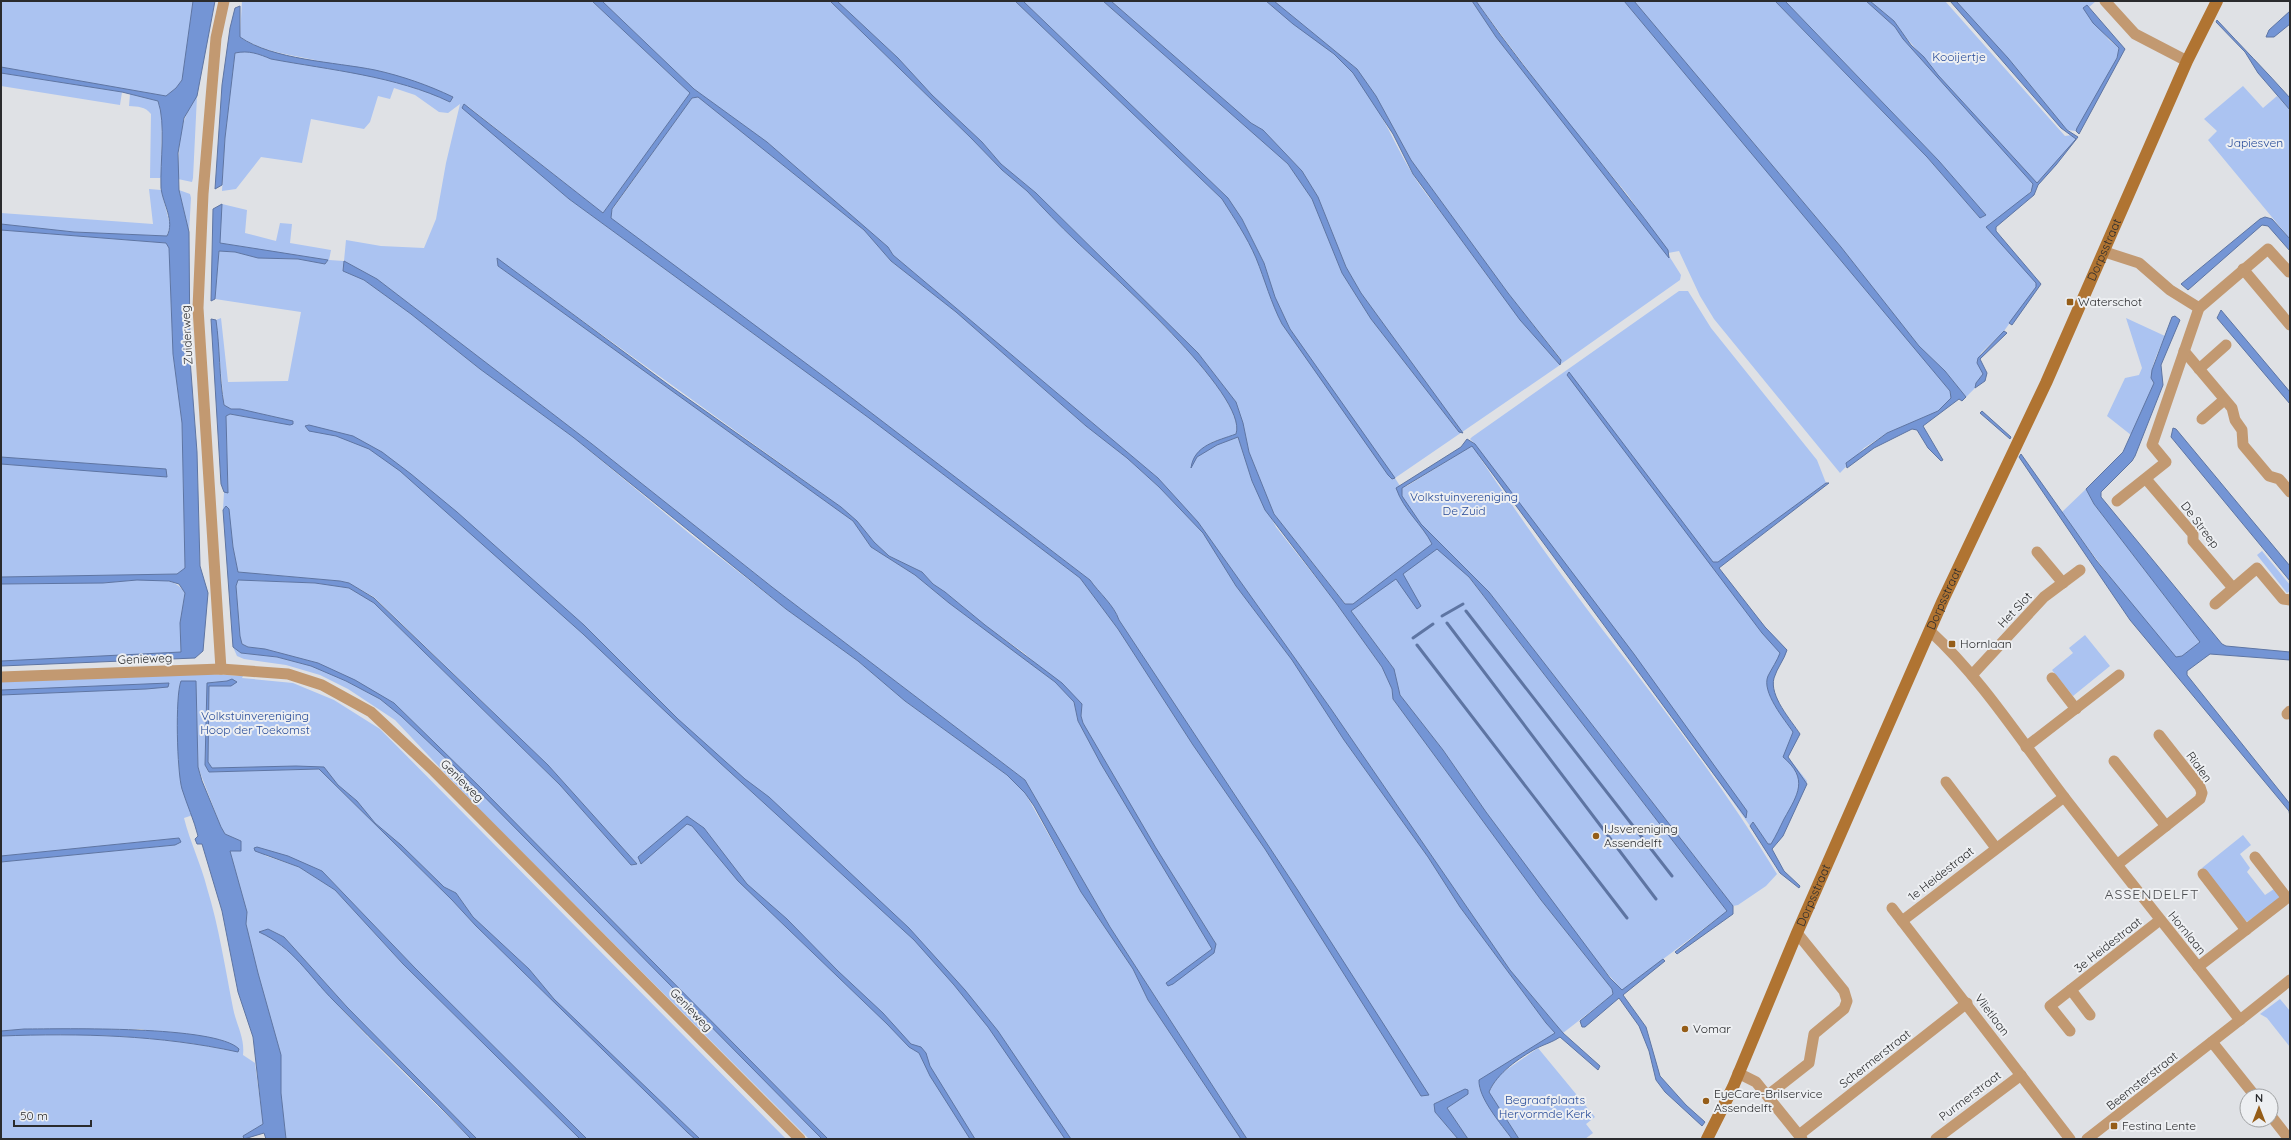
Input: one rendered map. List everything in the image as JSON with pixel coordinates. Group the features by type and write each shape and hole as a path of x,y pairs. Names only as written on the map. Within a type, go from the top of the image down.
{"street":[{"name":"Zuiderweg","path":"221,669 198,308 205,171 216,38 224,1"},
{"path":"2105,1 2135,34 2187,61"},
{"name":"Dorpsstraat","path":"1707,1139 1738,1073 1797,933 1930,631 2105,252 2187,61 2217,1"},
{"path":"2117,501 2166,462 2152,444 2199,308 2268,249 2289,272"},
{"path":"2105,252 2139,263 2170,290 2199,308"},
{"path":"2243,269 2290,325"},
{"path":"2199,369 2226,345"},
{"path":"2184,351 2232,408 2235,420 2242,430 2243,445 2269,476 2279,479 2290,492"},
{"path":"2202,419 2224,400"},
{"name":"De Streep","path":"2146,479 2193,534 2193,540 2233,588"},
{"path":"2037,552 2063,583"},
{"path":"2215,604 2256,568 2283,599 2290,600"},
{"name":"Het Slot","path":"1972,675 2044,597 2080,570"},
{"name":"Hornlaan","path":"1930,631 1952,651 1972,675 2064,797 2240,1020"},
{"name":"Genieweg","path":"1,677 221,669 288,674 322,685 371,712 440,777 800,1139"},
{"path":"2026,747 2119,675"},
{"path":"2052,678 2076,709"},
{"name":"Rialen","path":"2118,864 2200,799 2202,793 2159,735"},
{"path":"2114,761 2166,826"},
{"path":"1946,782 1996,848"},
{"name":"1e Heidestraat","path":"1902,921 2064,797"},
{"path":"2198,967 2287,898 2255,857"},
{"path":"2203,874 2246,930"},
{"name":"Vlietlaan","path":"1892,908 1967,1003 2070,1139"},
{"name":"3e Heidestraat","path":"2070,1031 2050,1006 2160,920"},
{"path":"1768,1095 1809,1063 1814,1034 1844,1009 1848,1001 1844,991 1797,933"},
{"path":"2249,1088 2212,1042 2290,980"},
{"name":"3e Heidestraat","path":"2071,990 2090,1015"},
{"name":"Schermerstraat","path":"1801,1137 1967,1003"},
{"name":"Beemsterstraat","path":"2087,1139 2212,1042"},
{"path":"1738,1073 1756,1082 1801,1137"},
{"name":"Purmerstraat","path":"1936,1139 2021,1075"},
{"path":"2279,1126 2289,1139"}],"green space":[{"path":"1,1 193,1 182,80 176,88 166,96 1,67"},
{"path":"242,1 592,1 690,93 603,213 465,104 569,199 869,418 1080,578 1118,629 1193,745 1265,849 1421,1096 1297,889 1119,620 1114,609 1090,580 827,379 611,219 612,210 692,98 698,97 864,230 891,261 956,312 1086,426 1127,458 1159,487 1203,533 1236,586 1292,660 1344,740 1428,857 1460,907 1546,1023 1556,1033 1479,1087 1494,1115 1512,1139 1468,1139 1447,1108 1456,1102 1466,1089 1443,1101 1438,1101 1435,1112 1458,1139 1247,1139 1110,927 1025,780 772,587 592,444 377,279 344,261 346,240 381,246 424,248 436,219 446,163 460,104 448,113 439,112 415,95 394,88 390,99 378,96 370,122 364,129 311,119 302,163 261,157 236,189 222,191 225,138 235,53 254,53 271,59 385,79 407,85 450,102 453,97 356,70 280,53 260,47 240,37","holes":["497,259 841,507 857,521 874,542 889,556 922,572 933,584 985,625 1024,653 1082,704 1081,716 1083,723 1156,848 1216,944 1209,957 1190,970 1212,949 1101,764 1078,721 1074,702 1055,682 949,603 915,575 871,547 853,521 498,266"]},
{"path":"602,1 830,1 1002,170 1027,191 1172,334 1199,363 1220,391 1234,415 1236,434 1209,444 1200,452 1196,458 1191,467 1197,457 1217,445 1238,437 1252,481 1276,527 1336,603 1382,667 1392,689 1393,699 1541,900 1612,989 1613,994 1563,1033 1510,970 1331,709 1198,522 1158,478 893,255 888,247 767,142 694,89"},
{"name":"Volkstuinvereniging De Zuid","path":"837,1 1015,1 1222,199 1252,250 1282,324 1393,479 1394,478 1290,329 1275,297 1264,263 1242,219 1228,198 1023,1 1103,1 1288,164 1312,199 1342,273 1371,319 1461,433 1395,478 1400,486 1397,488 1407,486 1475,444 1470,439 1472,437 1679,291 1688,291 1711,328 1817,460 1826,483 1718,562 1714,562 1756,617 1787,650 1775,674 1773,686 1774,693 1785,715 1799,734 1788,757 1807,781 1786,828 1774,842 1768,844 1753,822 1750,826 1657,694 1476,452 1553,563 1715,780 1757,842 1777,874 1766,886 1738,905 1733,906 1489,592 1464,571 1727,911 1622,990 1598,963 1486,812 1443,750 1400,695 1394,669 1351,611 1274,514 1249,452 1243,423 1236,402 1198,353 1036,193 1001,164 982,142 932,95 898,58"},
{"path":"1111,1 1266,1 1332,52 1352,72 1370,96 1421,187 1517,315 1560,365 1462,432 1361,293 1346,267 1318,197 1302,171 1263,130 1251,123"},
{"path":"1274,1 1472,1 1496,37 1669,256 1681,275 1680,280 1561,364 1561,359 1508,293 1411,160 1376,96 1357,69"},
{"path":"1476,1 1624,1 1918,352 1950,391 1951,398 1938,411 1887,433 1864,448 1840,473 1714,319 1700,296 1679,251 1668,253 1627,194 1566,121"},
{"path":"1634,1 1775,1 1927,157 1979,217 1986,215 1939,161 1785,1 1866,1 1895,27 1903,39 2034,184 2027,196 2021,202 1989,224 2036,283 2036,287 2004,331 1981,353 1977,363 1983,374 1976,383 1975,388 1966,397 1945,371 1919,346 1841,247"},
{"name":"Kooijertje","path":"1870,1 1945,1 2065,136 2072,135 2076,139 2037,183 1938,75 1888,16"},
{"path":"1956,1 2096,1 2088,8 2083,8 2109,40 2119,48 2117,58 2076,131 2067,130 2019,71"},
{"path":"1,73 122,92 120,105 1,86"},
{"name":"Japiesven","path":"2243,86 2263,108 2277,96 2290,110 2290,239 2208,140 2217,131 2204,119"},
{"path":"130,94 158,101 162,115 161,178 150,178 151,114 144,108 129,106"},
{"path":"197,96 192,182 178,179 179,156 181,136 186,116"},
{"path":"149,189 161,190 170,225 167,236 74,232 1,224 1,213 153,224"},
{"path":"179,190 190,194 191,198 189,232"},
{"path":"222,204 247,210 245,233 276,241 280,223 292,224 290,243 331,250 329,260 344,261 343,271 364,280 411,314 480,369 573,437 690,534 786,609 858,661 905,701 1007,775 1025,793 1081,892 1133,969 1148,1000 1241,1139 828,1139 482,789 394,703 318,663 265,649 248,647 242,644 236,586 238,580 315,583 349,588 374,603 560,785 631,865 637,864 548,765 374,597 349,583 341,581 238,572 233,547 229,509 226,506 223,510 224,492 228,493 226,416 230,414 277,423 293,421 240,409 231,409 224,405 216,320 221,318 228,382 288,381 301,312 215,299 219,251 235,252 258,258 298,259 325,264 328,260 219,243"},
{"path":"1,230 166,243 169,248 173,354 182,423 185,569 177,574 1,577 1,464 167,476 165,469 1,457"},
{"path":"2126,318 2165,336 2153,366 2152,378 2154,383 2131,435 2107,416 2125,378 2139,375 2142,368"},
{"path":"2086,489 2094,504 2200,642 2182,656 2176,658 2146,622 2062,512"},
{"path":"2262,551 2290,585 2290,591 2287,593 2257,555"},
{"path":"137,580 164,580 176,584 185,593 180,623 181,652 1,661 1,584 103,583"},
{"path":"2085,635 2110,666 2073,696 2052,670 2073,653 2069,648"},
{"path":"233,647 241,653 277,657 311,666 346,681 380,699 401,716 455,767 822,1139 809,1139 477,807 395,720 348,689 320,675 286,665 244,659 237,656"},
{"name":"Volkstuinvereniging Hoop der Toekomst","path":"209,674 243,676 242,678 293,683 334,700 380,729 786,1139 700,1139 554,999 529,969 473,917 456,893 444,887 401,845 375,823 357,801 338,785 324,767 212,768 208,762 209,686 227,681 207,683 205,765 209,772 319,769 452,900 476,926 695,1139 587,1139 415,968 322,871 257,847 266,856 299,867 335,890 403,964 580,1139 477,1139 347,1007 284,937 268,929 260,932 272,938 291,953 367,1036 471,1139 286,1139 281,1093 281,1055 258,973 246,924 247,912 230,851 240,851 241,841 225,834 198,767 196,681 179,685 178,763 182,788 193,815 184,818 205,879 215,918 234,1014 242,1037 243,1055 255,1063 263,1124 243,1136 244,1139 1,1139 1,1036 120,1036 179,1042 237,1052 141,1029 24,1029 1,1031 1,862 175,845 179,838 1,856 1,695 146,689 155,684 1,690 1,680"},
{"path":"2243,835 2251,845 2240,854 2250,868 2247,872 2265,895 2274,889 2280,898 2247,922 2202,868"},
{"path":"2280,999 2290,1011 2290,1047 2267,1018 2260,1014"},
{"name":"Begraafplaats Hervormde Kerk","path":"1538,1048 1595,1117 1586,1124 1593,1133 1585,1139 1519,1139 1489,1092 1499,1075"}],"shaded area":[{"path":"193,1 215,1 197,96 184,118 178,153 179,190 189,232 190,359 197,452 200,566 208,593 203,651 195,658 1,666 1,661 181,652 180,623 185,593 179,584 169,581 137,580 103,583 1,584 1,577 177,574 185,568 182,423 173,354 169,248 166,243 1,230 1,224 74,232 167,236 170,224 161,188 162,120 158,101 122,92 1,73 1,67 166,96 176,88 182,80"},
{"path":"592,1 602,1 694,89 767,142 888,247 893,255 1158,478 1198,522 1331,709 1510,970 1563,1033 1600,1066 1598,1070 1560,1037 1537,1048 1516,1061 1503,1072 1489,1092 1519,1139 1512,1139 1486,1103 1482,1095 1479,1080 1555,1033 1460,907 1428,857 1344,740 1292,660 1236,586 1203,533 1159,487 1127,458 1086,426 956,312 891,261 864,230 698,97 692,98 612,209 611,218 827,379 1090,580 1114,609 1119,620 1297,889 1429,1095 1421,1096 1265,849 1193,745 1118,629 1080,578 869,418 569,199 462,108 464,104 603,213 690,93"},
{"path":"830,1 837,1 898,58 932,95 982,142 1001,164 1036,193 1198,353 1236,402 1243,423 1249,452 1274,514 1345,604 1353,604 1432,544 1408,511 1396,488 1461,447 1467,439 1475,444 1634,654 1747,811 1746,818 1472,446 1402,488 1402,496 1421,524 1489,592 1733,906 1733,914 1677,954 1675,952 1727,911 1469,577 1437,549 1403,574 1421,606 1417,609 1396,579 1351,611 1394,669 1400,695 1443,750 1486,812 1610,978 1622,990 1663,959 1665,961 1623,995 1646,1027 1660,1076 1686,1105 1705,1122 1702,1126 1665,1092 1656,1080 1649,1051 1639,1026 1619,998 1585,1027 1582,1027 1580,1021 1613,994 1612,989 1541,900 1393,699 1392,689 1382,667 1336,603 1265,510 1252,481 1238,437 1217,445 1197,457 1191,468 1193,460 1202,449 1214,442 1236,434 1234,416 1221,391 1199,363 1143,305 1070,235 1027,191 1002,170"},
{"path":"1015,1 1023,1 1228,198 1242,219 1264,263 1275,297 1290,329 1395,478 1392,479 1388,475 1282,324 1252,250 1222,199"},
{"path":"1103,1 1111,1 1251,123 1263,130 1302,171 1318,197 1346,267 1361,293 1463,433 1459,432 1371,319 1342,273 1312,199 1288,164"},
{"path":"1266,1 1274,1 1357,69 1376,96 1411,160 1508,293 1561,360 1560,365 1520,320 1413,174 1393,134 1353,73 1334,54 1293,24"},
{"path":"1472,1 1476,1 1523,64 1644,218 1668,250 1669,258 1496,37"},
{"path":"1624,1 1634,1 1841,247 1919,346 1945,371 1966,397 1962,401 1959,399 1923,426 1943,460 1941,461 1928,448 1917,430 1912,429 1874,448 1847,468 1846,463 1887,433 1938,411 1951,398 1950,391"},
{"path":"1775,1 1785,1 1939,161 1986,215 1980,218 1927,157"},
{"path":"1866,1 1870,1 1894,21 1911,45 1924,57 1938,75 2037,183 2076,139 2061,128 1950,1 1956,1 2008,58 2067,130 2078,137 2038,185 2034,195 1996,227 1996,231 2041,284 2012,325 2009,323 2036,287 2036,283 1986,227 2031,192 2033,184 1903,39 1895,27"},
{"path":"2087,5 2125,49 2079,134 2076,131 2077,128 2117,58 2119,48 2093,23 2083,8"},
{"path":"240,6 240,37 254,45 269,51 305,59 385,72 405,78 453,97 450,102 429,93 385,80 271,59 254,53 235,53 225,138 222,185 215,189 222,85 230,28 235,8"},
{"path":"2290,11 2290,24 2274,37 2266,37 2269,30"},
{"path":"2217,20 2290,98 2290,110 2258,73 2245,52 2216,22"},
{"path":"222,204 220,243 328,260 325,264 298,259 258,258 235,252 219,251 215,299 211,301 213,209"},
{"path":"2265,217 2272,219 2290,239 2290,251 2268,226 2262,225 2188,290 2181,284 2260,219"},
{"path":"497,258 670,386 841,507 857,521 874,542 889,556 922,572 933,584 1062,683 1082,704 1081,716 1083,723 1156,848 1216,944 1214,953 1173,984 1168,986 1166,983 1212,949 1101,764 1078,721 1074,702 1055,682 949,603 915,575 871,547 853,521 498,266"},
{"path":"344,261 377,279 592,444 772,587 1025,780 1110,927 1247,1139 1241,1139 1148,1000 1133,969 1081,892 1034,806 1025,793 1007,775 905,701 858,661 786,609 573,437 480,369 411,314 364,280 343,271"},
{"path":"2221,310 2290,392 2290,404 2217,318"},
{"path":"2175,316 2180,320 2161,365 2163,385 2135,456 2132,461 2101,492 2101,497 2222,644 2226,646 2290,652 2290,660 2210,654 2187,671 2187,675 2290,804 2290,817 2289,811 2130,620 2019,457 2021,454 2096,560 2176,657 2182,656 2200,642 2094,504 2086,489 2123,452 2154,383 2151,378 2152,370 2172,317"},
{"path":"211,319 216,320 224,405 231,409 240,409 293,421 293,424 290,425 230,414 226,416 228,493 224,492 221,484"},
{"path":"2004,331 2007,333 1980,359 1987,373 1985,381 1975,388 1976,383 1983,374 1977,363 1978,358"},
{"path":"1569,372 1713,562 1718,562 1826,483 1829,483 1719,568 1765,627 1787,650 1775,674 1773,685 1782,708 1800,734 1788,757 1807,784 1783,836 1772,849 1784,871 1800,886 1799,888 1780,873 1750,826 1753,822 1768,844 1771,844 1797,794 1798,780 1796,772 1783,757 1793,732 1775,706 1768,690 1767,683 1768,676 1780,653 1762,633 1567,375"},
{"path":"1982,411 2011,437 2010,439 1980,413"},
{"path":"309,425 353,436 382,452 457,512 584,625 678,719 745,779 769,797 909,928 965,990 998,1031 1071,1139 1065,1139 988,1027 954,985 914,940 719,762 583,634 400,471 369,449 336,436 309,431 305,426"},
{"path":"2173,428 2176,429 2290,566 2290,581 2171,437"},
{"path":"1,457 166,469 167,477 1,464"},
{"path":"226,506 229,509 233,547 238,572 340,581 349,583 374,598 548,765 637,864 631,865 560,785 374,603 349,588 315,583 238,580 236,586 242,644 248,647 265,649 318,663 355,680 394,703 482,789 828,1139 822,1139 455,767 401,716 380,699 346,681 311,666 277,657 241,653 233,647 223,510"},
{"path":"232,679 237,682 231,686 209,686 208,762 212,768 296,766 324,767 338,785 357,801 375,823 401,845 444,887 456,893 473,917 529,969 554,999 700,1139 695,1139 688,1133 476,926 452,900 319,769 209,772 205,765 207,683"},
{"path":"181,681 196,681 198,767 202,781 225,834 241,841 241,851 230,851 247,912 246,924 258,973 281,1055 281,1093 286,1139 266,1139 264,1133 244,1139 243,1136 263,1124 253,1037 238,992 222,911 202,844 197,844 195,839 198,836 195,824 180,780 177,734 178,702"},
{"path":"169,683 168,687 146,689 1,695 1,690"},
{"path":"687,816 704,828 747,884 787,919 838,971 883,1013 911,1044 921,1047 926,1053 930,1066 975,1139 970,1139 930,1076 919,1053 909,1047 738,881 692,826 687,824 641,864 638,857"},
{"path":"179,838 181,842 175,845 1,862 1,856"},
{"path":"257,847 288,856 322,871 415,968 587,1139 580,1139 403,964 335,890 299,867 255,851 254,848"},
{"path":"268,929 284,937 347,1007 477,1139 471,1139 368,1036 291,954 271,938 259,932"},
{"path":"24,1029 103,1029 171,1032 225,1041 239,1049 238,1052 209,1046 120,1036 1,1036 1,1031"},
{"path":"1465,1089 1468,1090 1468,1094 1447,1108 1468,1139 1458,1139 1435,1112 1434,1104"}],"waterway":[{"path":"1442,616 1463,604"},
{"path":"1466,611 1672,876"},
{"path":"1447,623 1656,899"},
{"path":"1413,638 1433,624"},
{"path":"1417,645 1627,918"}],"place":[{"name":"Waterschot","path":"2070,302"},
{"name":"Hornlaan","path":"1952,644"},
{"name":"IJsvereniging Assendelft","path":"1596,836"},
{"name":"Vomar","path":"1685,1029"},
{"name":"EyeCare-Brilservice Assendelft","path":"1706,1101"},
{"name":"Festina Lente","path":"2114,1126"}],"district":[{"name":"ASSENDELFT","path":"2152,894"}]}
